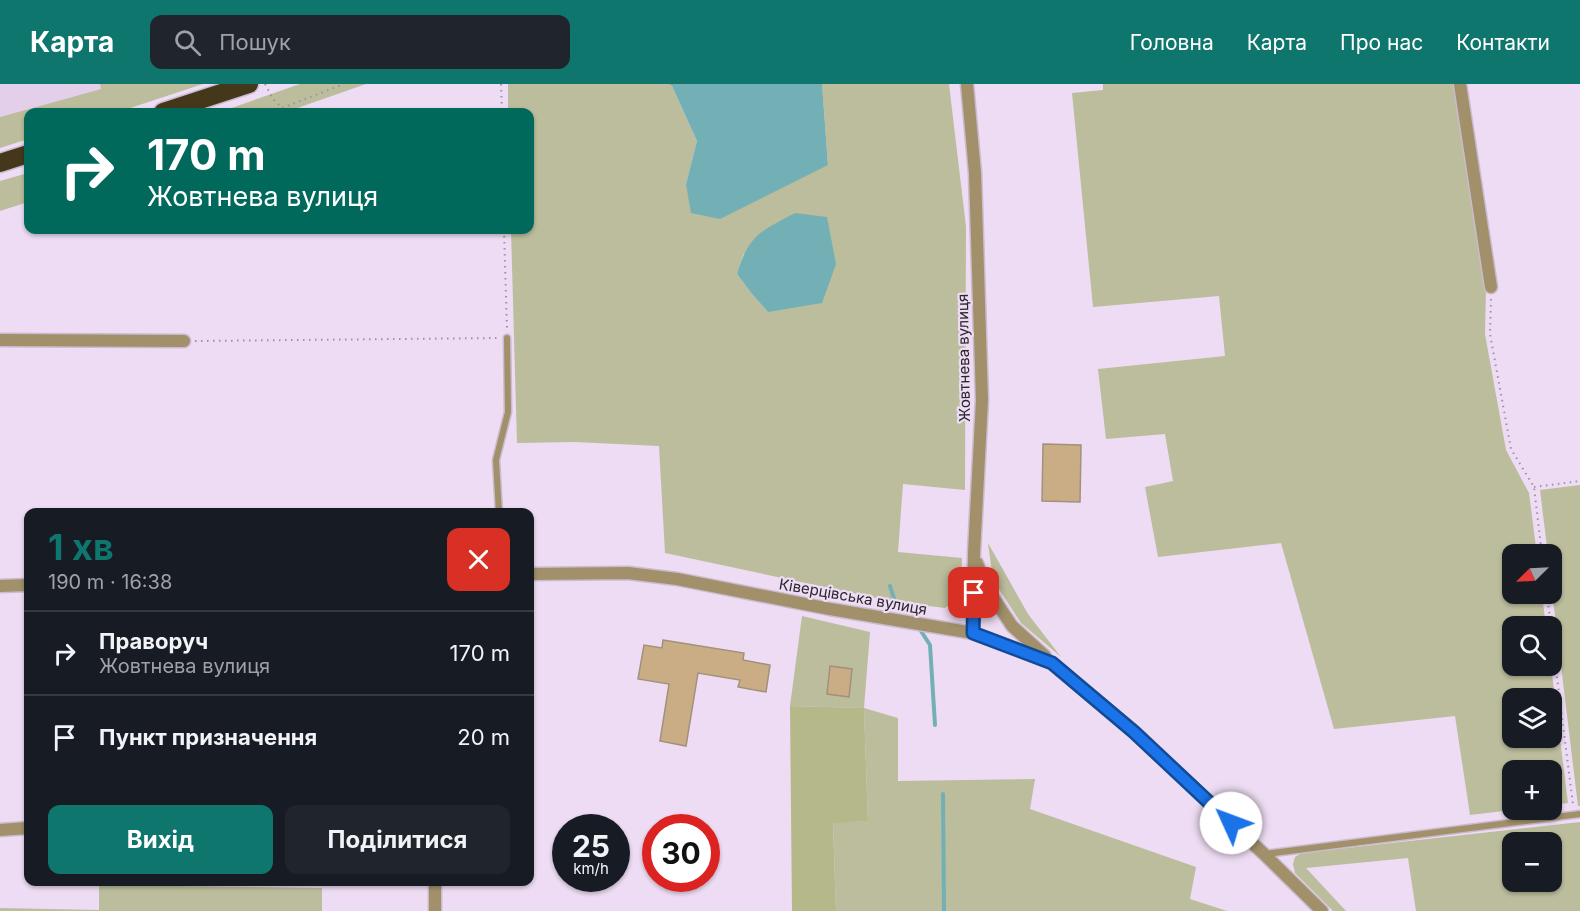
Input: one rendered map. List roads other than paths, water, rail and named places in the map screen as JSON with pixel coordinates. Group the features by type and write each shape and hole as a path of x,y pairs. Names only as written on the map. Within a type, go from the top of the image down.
{"highway":[{"path":"175,108 249,84"},
{"path":"0,163 24,155"}],"street":[{"name":"Жовтнева вулиця","path":"967,84 975,172 982,400 974,554 973,633"},
{"path":"1460,84 1491,287"},
{"path":"0,340 184,342"},
{"path":"974,554 985,585 1012,626 1052,663"},
{"name":"Ківерцівська вулиця","path":"534,574 628,573 677,579 830,609 973,633 1052,663 1134,732 1322,911"},
{"path":"0,586 24,585"},
{"path":"0,830 24,828"},
{"path":"435,886 435,911"}],"lane":[{"path":"499,508 496,460 508,412 507,338"},
{"path":"1264,854 1577,815"}],"waterway":[{"path":"890,586 895,602"},
{"path":"921,631 930,645 935,725"},
{"path":"943,794 944,911"}]}
